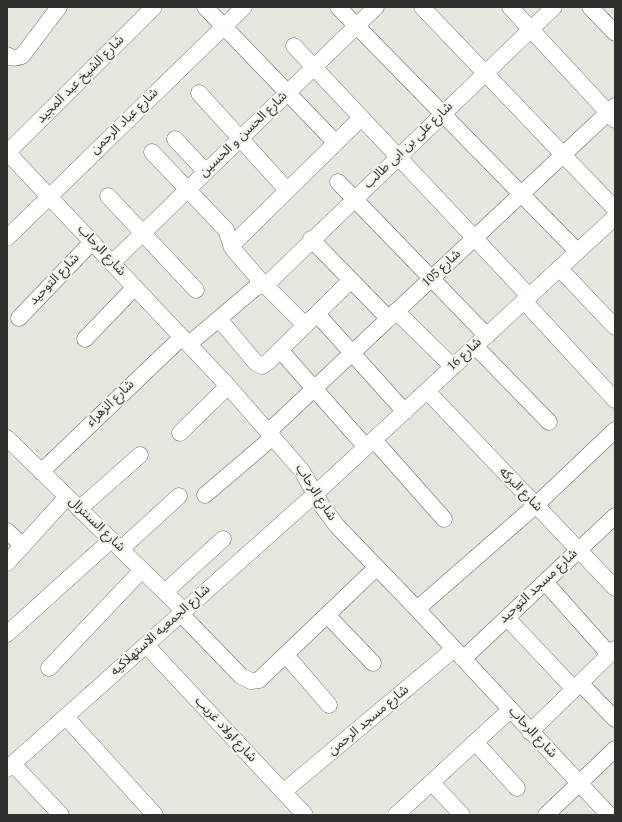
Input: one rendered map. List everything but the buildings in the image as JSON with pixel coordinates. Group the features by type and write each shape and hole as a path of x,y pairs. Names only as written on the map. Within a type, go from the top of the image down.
{"street":[{"path":"7,55 16,58 22,56 59,7"},
{"name":"شارع الشيخ عبد المجيد","path":"7,152 154,7"},
{"path":"205,7 336,143"},
{"name":"شارع عباد الرحمن","path":"7,238 244,7"},
{"path":"338,7 577,251"},
{"name":"شارع الحسن و الحسين","path":"112,263 376,7"},
{"path":"422,7 615,209"},
{"path":"510,7 613,113"},
{"name":"شارع على بن ابى طالب","path":"219,319 258,286 265,286 311,239 554,7"},
{"path":"590,7 615,32"},
{"path":"294,46 474,238 527,298 612,389"},
{"path":"199,93 287,190"},
{"name":"شارع 105","path":"204,495 270,434 315,388 521,194 563,155 613,113"},
{"path":"231,246 361,118"},
{"path":"175,139 206,172"},
{"name":"شارع الرحاب","path":"7,152 228,386 302,471 336,526 417,609 530,732 609,815"},
{"path":"152,152 226,230 231,246 265,286 305,325"},
{"path":"338,182 432,279 481,341 549,422"},
{"path":"108,196 196,290"},
{"name":"شارع 16","path":"315,494 615,217"},
{"path":"311,239 351,280 453,367"},
{"name":"شارع التوحيد","path":"18,318 92,242"},
{"path":"559,268 615,327"},
{"path":"219,319 258,365 265,365 351,280"},
{"path":"86,338 135,288"},
{"path":"317,314 405,412"},
{"name":"شارع الزهراء","path":"41,472 185,340 219,319"},
{"path":"280,350 315,388 444,519"},
{"path":"180,433 228,386"},
{"name":"شارع البركه","path":"427,391 535,506 615,588"},
{"path":"417,609 535,506 615,430"},
{"name":"شارع السنترال","path":"7,438 165,592 241,676 251,681 259,680 376,568"},
{"path":"79,509 140,455"},
{"name":"شارع الجمعيه الاستهلاكيه","path":"10,766 315,494"},
{"path":"10,626 179,496"},
{"path":"7,563 68,497"},
{"name":"شارع مسجد التوحيد","path":"458,654 507,618 615,516"},
{"path":"7,531 23,546"},
{"path":"165,592 223,539"},
{"path":"48,668 142,570"},
{"path":"530,732 612,652 545,582"},
{"path":"327,615 373,663"},
{"path":"507,618 577,686 615,719"},
{"name":"شارع اولاد غريب","path":"146,645 305,815"},
{"name":"شارع مسجد الرحمن","path":"283,792 458,654"},
{"path":"286,655 329,704"},
{"path":"396,815 510,710"},
{"path":"66,717 155,815"},
{"path":"475,742 517,788"},
{"path":"546,815 615,749"},
{"path":"10,766 61,815"},
{"path":"432,783 462,815"}]}
